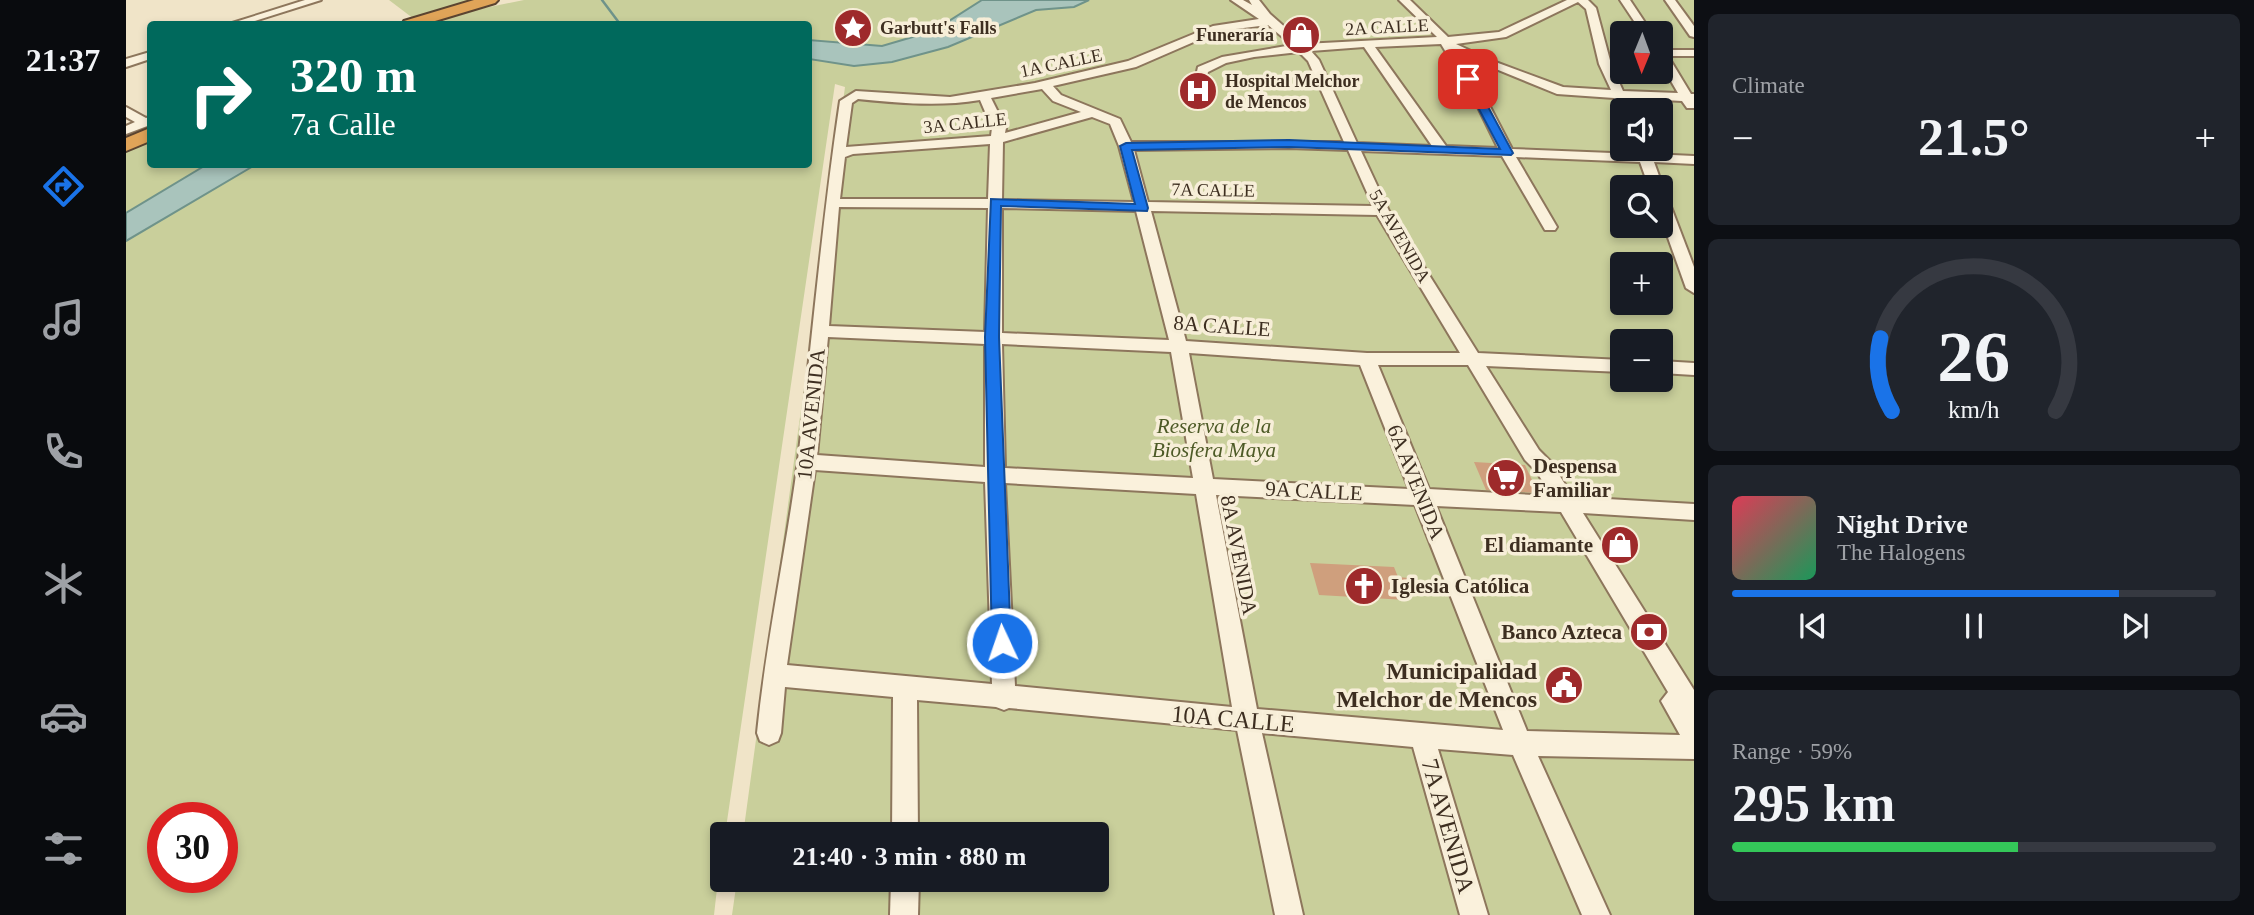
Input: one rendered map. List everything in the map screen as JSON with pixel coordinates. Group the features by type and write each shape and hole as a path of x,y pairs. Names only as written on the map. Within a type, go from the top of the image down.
{"highway":[{"path":"420,21 490,0"},
{"path":"473,5 501,0"},
{"path":"126,145 147,128"}],"street":[{"path":"244,21 316,0"},
{"name":"5A AVENIDA","path":"1236,0 1271,20"},
{"name":"5A AVENIDA","path":"1254,0 1271,20 1303,48 1320,73 1382,211 1532,454 1535,469 1562,503 1694,712"},
{"path":"1404,0 1434,26 1446,42 1550,227"},
{"name":"2A CALLE","path":"1202,76 1202,70 1209,64 1226,58 1303,48 1446,42 1502,35 1575,0"},
{"path":"1582,0 1591,8 1605,64 1621,98"},
{"path":"1619,0 1635,21"},
{"path":"1625,0 1637,21"},
{"path":"1670,0 1690,23 1694,34"},
{"path":"262,15 273,21"},
{"name":"1A CALLE","path":"851,97 856,95 928,102 984,96 1045,85 1132,64 1217,28 1271,20"},
{"path":"1446,42 1474,58 1550,88 1687,98"},
{"path":"1368,45 1441,149"},
{"path":"1673,53 1694,53"},
{"path":"126,63 147,56"},
{"path":"1673,74 1694,109"},
{"path":"1673,81 1687,98 1694,121"},
{"name":"8A AVENIDA","path":"1045,85 1057,98 1115,122 1126,146 1179,345 1202,486 1247,721 1289,915"},
{"path":"984,96 998,122 992,337 1004,699"},
{"name":"10A AVENIDA","path":"769,733 774,675 807,463 832,203 846,101 851,97"},
{"path":"126,111 147,125"},
{"name":"3A CALLE","path":"839,155 850,150 998,139 1093,113"},
{"path":"126,131 147,126"},
{"path":"1126,146 1354,145 1507,153 1610,153"},
{"path":"1673,157 1694,160"},
{"name":"7A CALLE","path":"832,203 995,202 1142,208 1382,211"},
{"path":"1673,231 1694,288"},
{"name":"8A CALLE","path":"819,331 1179,345 1367,359 1474,359 1610,365"},
{"name":"6A AVENIDA","path":"1367,359 1520,743 1596,915"},
{"path":"1673,368 1694,369"},
{"name":"9A CALLE","path":"807,463 995,478 1421,496 1694,512"},
{"name":"5A AVENIDA","path":"1562,503 1694,736"},
{"name":"10A CALLE","path":"774,675 1004,699 1422,736 1520,743 1694,747"},
{"path":"905,689 905,822"},
{"name":"7A AVENIDA","path":"1422,736 1474,915"},
{"path":"904,915 905,892"}],"green space":[{"name":"Reserva de la Biosfera Maya","path":"389,0 471,0 416,19 441,17 524,0 1694,0 1694,915 732,915 735,892 1109,892 1109,822 745,822 845,87 835,84 727,822 710,822 710,892 717,892 714,915 126,915 126,241 250,168 812,168 812,59 848,65 851,44 812,40 812,21 409,21 414,19"},
{"path":"147,129 147,168 201,168 126,213 126,138"}],"water":[{"path":"982,0 1089,0 1074,7 1036,10 948,47 892,62 854,66 812,59 812,40 882,46 933,31"},
{"path":"201,168 250,168 126,241 126,213"}],"building":[{"name":"Despensa Familiar","path":"1474,462 1525,465 1538,493 1486,490"},
{"name":"Iglesia Católica","path":"1310,563 1394,567 1398,577 1409,578 1415,595 1404,594 1406,600 1319,595"}],"waterway":[{"path":"602,0 618,21"}],"place":[{"name":"Garbutt's Falls","path":"853,28"},
{"name":"Funeraría","path":"1301,35"},
{"name":"Hospital Melchor de Mencos","path":"1198,91"},
{"name":"Despensa Familiar","path":"1506,478"},
{"name":"El diamante","path":"1620,545"},
{"name":"Iglesia Católica","path":"1364,586"},
{"name":"Banco Azteca","path":"1649,632"},
{"name":"Municipalidad Melchor de Mencos","path":"1564,685"}],"route":[{"path":"1002,643 992,337 995,202 1142,208 1126,146 1289,144 1507,153 1468,79"}]}
